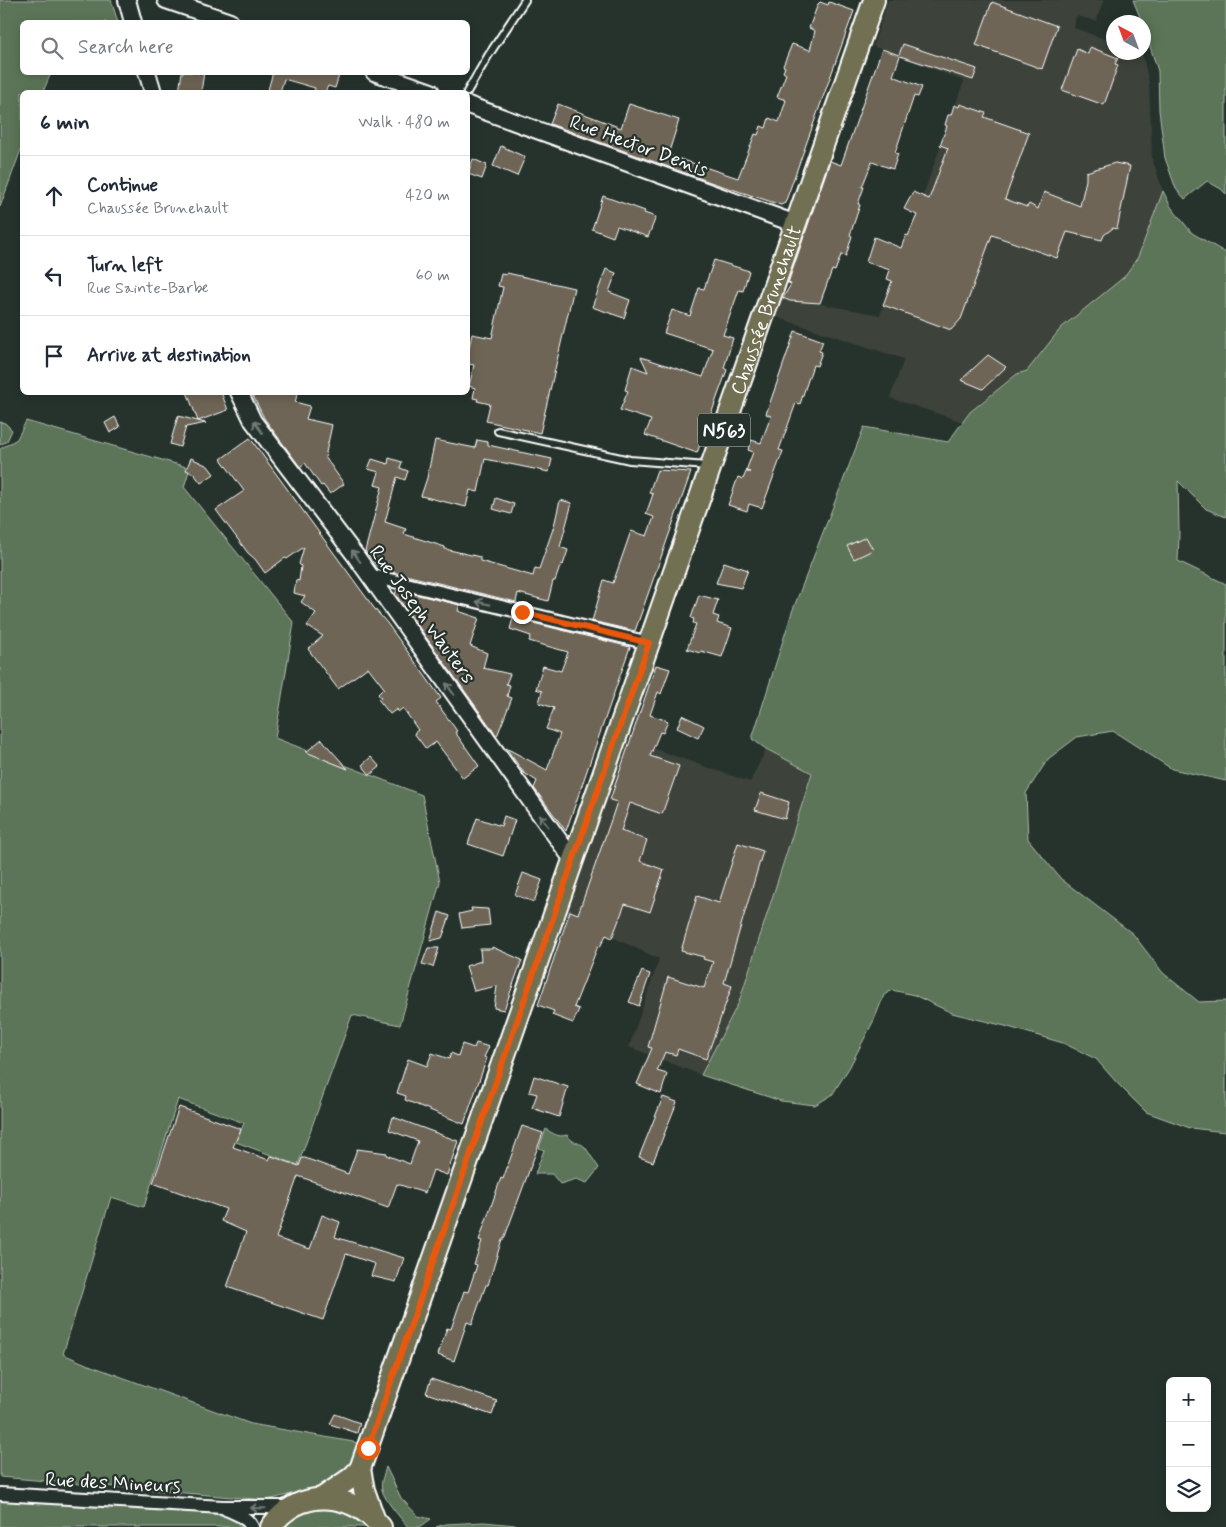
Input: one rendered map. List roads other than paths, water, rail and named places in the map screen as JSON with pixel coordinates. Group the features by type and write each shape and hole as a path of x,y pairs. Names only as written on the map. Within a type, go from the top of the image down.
{"main road":[{"name":"Chaussée Brunehault","path":"360,1469 874,0"},
{"path":"322,1498 351,1478 360,1469"},
{"path":"360,1469 364,1490 378,1523"},
{"path":"271,1527 281,1515 292,1507 322,1498 338,1499 355,1505 378,1523"}],"street":[{"path":"127,0 133,20"},
{"path":"166,0 224,20"},
{"path":"148,75 152,90"},
{"path":"383,75 425,90"},
{"name":"Rue Hector Denis","path":"470,106 796,224"},
{"name":"Rue Joseph Wauters","path":"240,395 253,421 369,575 573,860"},
{"path":"369,575 649,643"},
{"name":"Rue des Mineurs","path":"0,1494 224,1507 292,1507"},
{"name":"Rue des Mineurs","path":"224,1507 249,1522 252,1527"}],"lane":[{"path":"468,90 525,0"},
{"path":"498,431 630,460 711,466"}]}
